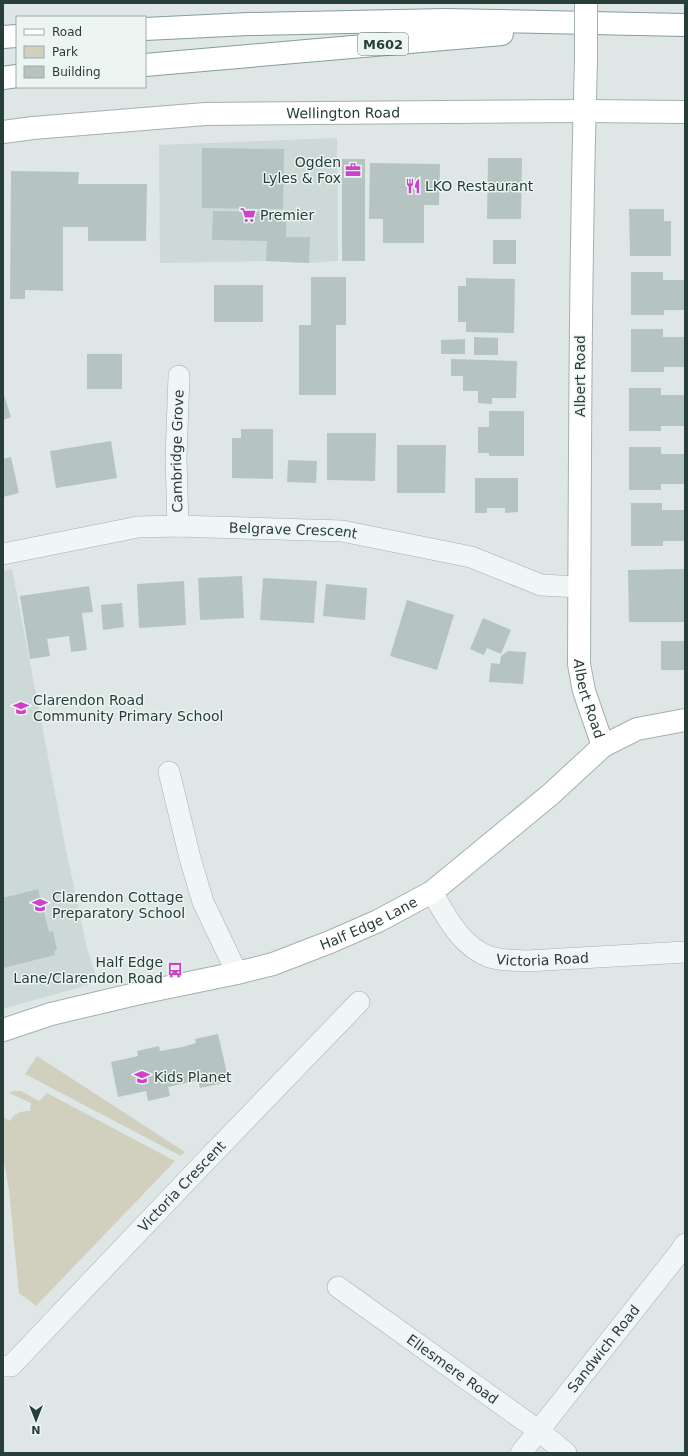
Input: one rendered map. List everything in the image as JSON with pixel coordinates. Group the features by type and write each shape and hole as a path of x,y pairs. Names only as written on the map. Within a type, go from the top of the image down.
{"main road":[{"name":"Albert Road","path":"586,3 580,383 579,664 584,690 603,746"},
{"name":"M602","path":"146,29 248,24 446,20 685,25"},
{"name":"M602","path":"146,65 621,23"},
{"path":"3,37 16,36"},
{"path":"3,78 16,76"},
{"name":"Wellington Road","path":"3,132 33,128 205,114 584,111 685,112"},
{"name":"Half Edge Lane","path":"3,1030 51,1014 273,964 330,942 378,921 432,892 551,794 603,746 637,729 685,720"}],"street":[{"name":"Cambridge Grove","path":"178,526 176,458 179,376"},
{"name":"Belgrave Crescent","path":"3,554 138,527 178,526 342,531 471,557 541,584 579,587"},
{"path":"169,772 190,858 203,902 237,973"},
{"name":"Victoria Road","path":"432,892 451,924 464,939 479,951 490,957 506,960 527,961 685,952"},
{"name":"Victoria Crescent","path":"3,1366 11,1366 359,1002"},
{"name":"Sandwich Road","path":"521,1453 685,1244"},
{"name":"Ellesmere Road","path":"338,1287 539,1431 566,1453"}],"shaded area":[{"path":"337,138 338,261 309,263 266,261 160,263 159,145"},
{"path":"12,569 65,845 87,949 98,982 3,1009 3,571"}],"green space":[{"path":"37,1056 185,1152 181,1156 25,1074"},
{"path":"13,1091 21,1091 39,1101 47,1093 175,1161 36,1306 19,1294 9,1190 3,1156 3,1117 10,1121 18,1113 30,1111 31,1103 9,1093"}],"building":[{"path":"202,148 284,149 283,209 202,208"},
{"path":"488,158 522,158 521,219 487,219"},
{"path":"342,159 365,159 365,261 342,261"},
{"path":"370,163 440,164 439,205 424,205 424,243 383,243 383,219 369,219"},
{"path":"11,171 79,172 78,184 147,184 146,241 88,241 88,227 63,227 63,291 25,290 25,299 10,299"},
{"path":"629,209 664,209 664,221 671,221 671,256 630,256"},
{"path":"213,211 286,212 286,237 310,237 309,263 266,261 267,241 212,240"},
{"path":"493,240 516,240 516,264 493,264"},
{"path":"631,272 663,272 663,280 685,280 685,310 664,310 664,315 631,315"},
{"path":"311,277 346,277 346,325 336,325 336,395 299,395 299,325 311,325"},
{"path":"466,278 515,279 514,333 466,332 466,322 458,322 458,286 466,286"},
{"path":"214,285 263,285 263,322 214,322"},
{"path":"631,329 663,329 663,337 685,337 685,367 664,367 664,372 631,372"},
{"path":"474,337 498,338 498,355 474,355"},
{"path":"465,339 465,354 441,354 441,340"},
{"path":"87,354 122,354 122,389 87,389"},
{"path":"451,359 517,361 516,398 492,398 492,404 478,403 478,391 463,391 463,376 451,376"},
{"path":"629,388 661,388 661,395 685,395 685,426 661,426 661,431 629,431"},
{"path":"3,392 11,417 3,420"},
{"path":"489,411 524,411 524,456 489,456 489,453 478,453 478,427 489,427"},
{"path":"241,429 273,429 273,479 232,478 232,438 241,438"},
{"path":"327,433 376,433 375,481 327,480"},
{"path":"111,441 117,478 56,488 50,451"},
{"path":"397,445 446,445 445,493 397,493"},
{"path":"629,447 661,447 661,454 685,454 685,484 661,484 661,490 629,490"},
{"path":"11,457 19,493 3,497 3,459"},
{"path":"288,460 317,461 316,483 287,482"},
{"path":"475,478 518,478 518,512 505,513 505,508 487,508 487,513 475,513"},
{"path":"631,503 662,503 662,510 685,510 685,541 663,541 663,546 631,546"},
{"path":"685,569 685,622 629,622 628,570"},
{"path":"242,576 244,618 200,620 198,578"},
{"path":"263,578 317,581 314,623 260,620"},
{"path":"184,581 186,625 139,628 137,584"},
{"path":"326,584 367,588 365,620 323,616"},
{"path":"89,586 93,612 82,613 87,650 71,652 69,636 47,639 50,656 30,659 20,596"},
{"path":"407,600 454,615 437,670 390,656"},
{"path":"122,603 124,627 103,630 101,605"},
{"path":"483,618 511,630 501,654 487,648 484,655 470,649"},
{"path":"661,641 685,641 685,670 661,670"},
{"path":"508,651 526,652 523,684 489,682 491,663 500,664 501,656"},
{"path":"38,889 49,932 53,931 57,950 54,951 55,955 3,968 3,898"},
{"path":"218,1034 229,1082 200,1088 198,1080 168,1087 170,1096 148,1101 146,1091 118,1097 111,1062 138,1056 137,1051 159,1046 160,1051 182,1047 196,1043 195,1039"}],"place":[{"name":"Ogden Lyles & Fox","path":"353,170"},
{"name":"LKO Restaurant","path":"413,186"},
{"name":"Premier","path":"248,215"},
{"name":"Clarendon Road Community Primary School","path":"21,708"},
{"name":"Clarendon Cottage Preparatory School","path":"40,905"},
{"name":"Half Edge Lane/Clarendon Road","path":"175,970"},
{"name":"Kids Planet","path":"142,1077"}]}
